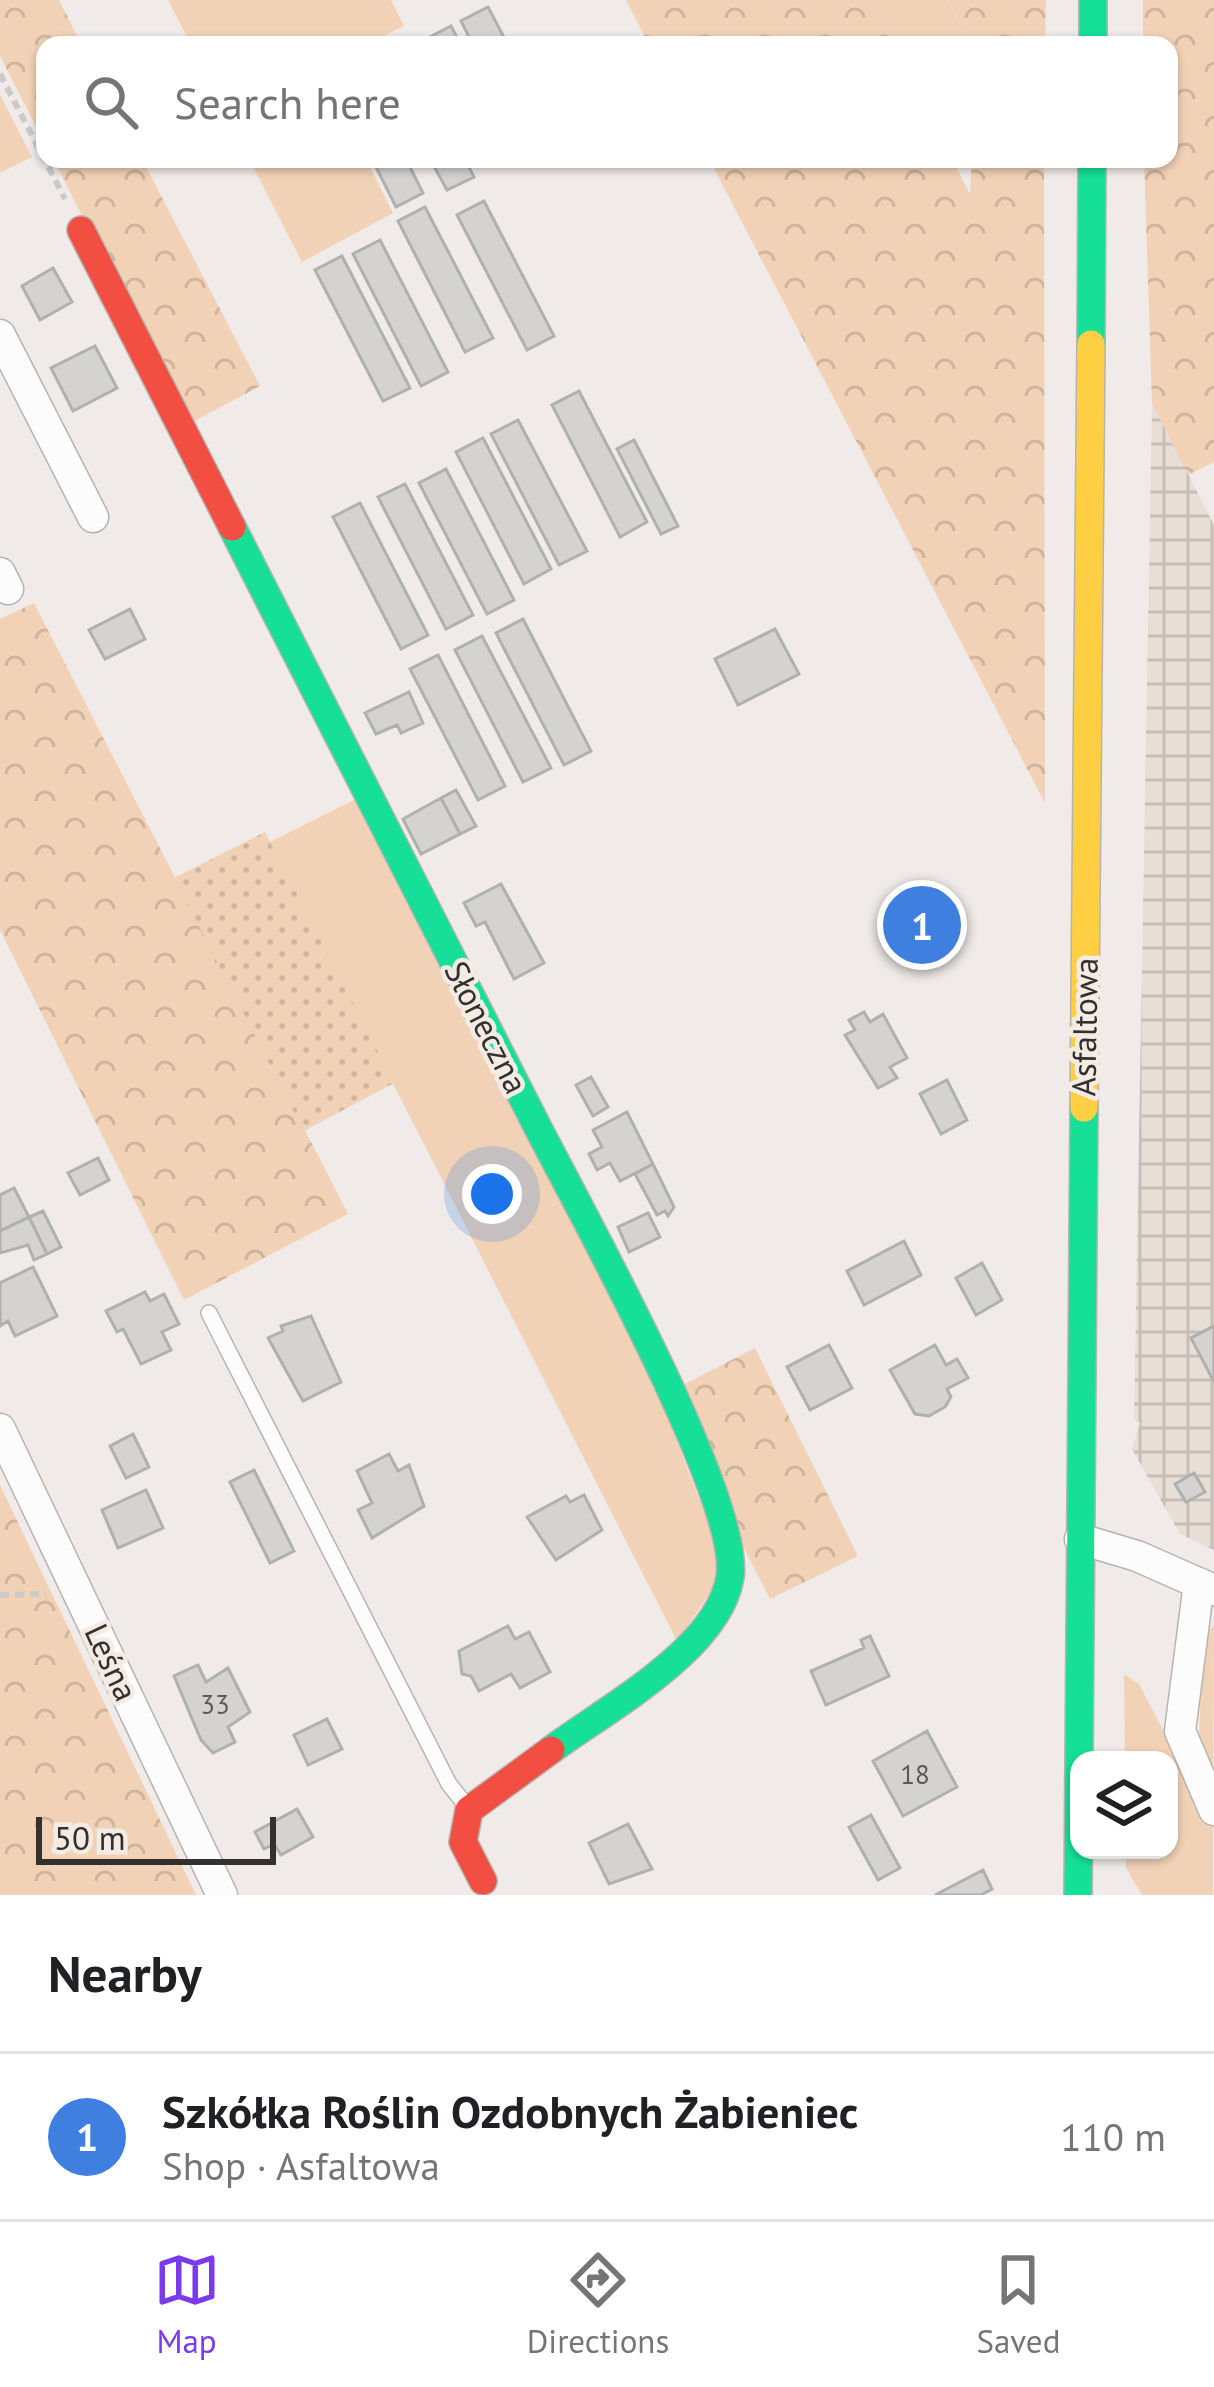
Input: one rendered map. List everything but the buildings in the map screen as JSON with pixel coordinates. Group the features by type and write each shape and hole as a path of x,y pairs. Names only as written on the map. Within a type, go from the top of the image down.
{"street":[{"path":"1093,36 1094,0"},
{"name":"Asfaltowa","path":"1078,1895 1092,168"},
{"name":"Słoneczna","path":"81,230 639,1327 718,1512 732,1564 717,1615 688,1649 470,1810"},
{"path":"0,335 93,517"},
{"name":"Leśna","path":"0,1429 222,1895"},
{"path":"1080,1539 1207,1586 1180,1731 1214,1810"},
{"path":"470,1810 463,1842 480,1888"}],"lane":[{"path":"209,1312 449,1784 470,1810"}],"path":[{"path":"0,74 36,143"},
{"path":"49,168 81,230"},
{"path":"0,1595 80,1594"}],"shaded area":[{"path":"1152,403 1214,525 1214,1550 1180,1534 1132,1449 1140,1423 1134,1420"}],"green space":[{"path":"0,0 59,0 77,36 36,36 36,126 0,56"},
{"path":"168,0 391,0 404,26 384,36 186,36"},
{"path":"626,0 870,0 888,36 644,36"},
{"path":"870,0 948,0 966,36 888,36"},
{"path":"948,0 1046,0 1045,36 966,36"},
{"path":"1143,0 1214,0 1214,462 1188,475 1152,403 1144,168 1178,168 1178,36 1143,36"},
{"path":"0,95 32,157 0,173"},
{"path":"58,168 147,168 260,386 189,424"},
{"path":"254,168 370,168 393,213 302,262"},
{"path":"714,168 957,168 970,194 971,168 1044,168 1045,803"},
{"path":"34,603 348,1214 184,1300 0,930 0,619"},
{"path":"358,798 646,1362 718,1547 715,1586 677,1641 270,842"},
{"path":"265,832 394,1083 304,1131 174,878"},
{"path":"755,1348 858,1556 770,1599 726,1513 675,1389"},
{"path":"0,1485 196,1895 0,1895"},
{"path":"1214,1624 1213,1788 1198,1759 1203,1640"},
{"path":"1124,1674 1139,1684 1174,1751 1125,1751"},
{"path":"1178,1759 1213,1826 1213,1895 1142,1895 1126,1868 1126,1859 1178,1859"}],"traffic: fast":[{"path":"1093,0 1093,36"},
{"path":"1091,344 1092,168"},
{"path":"232,527 652,1350 710,1484 727,1538 730,1577 705,1629 657,1675 551,1750"},
{"path":"1078,1895 1084,1108"}],"traffic: slow":[{"path":"1084,1108 1091,344"}],"traffic: jam":[{"path":"81,230 232,527"},
{"path":"483,1881 463,1842 469,1810 551,1750"}],"place":[{"name":"Szkółka Roślin Ozdobnych Żabieniec","path":"922,925"}]}
